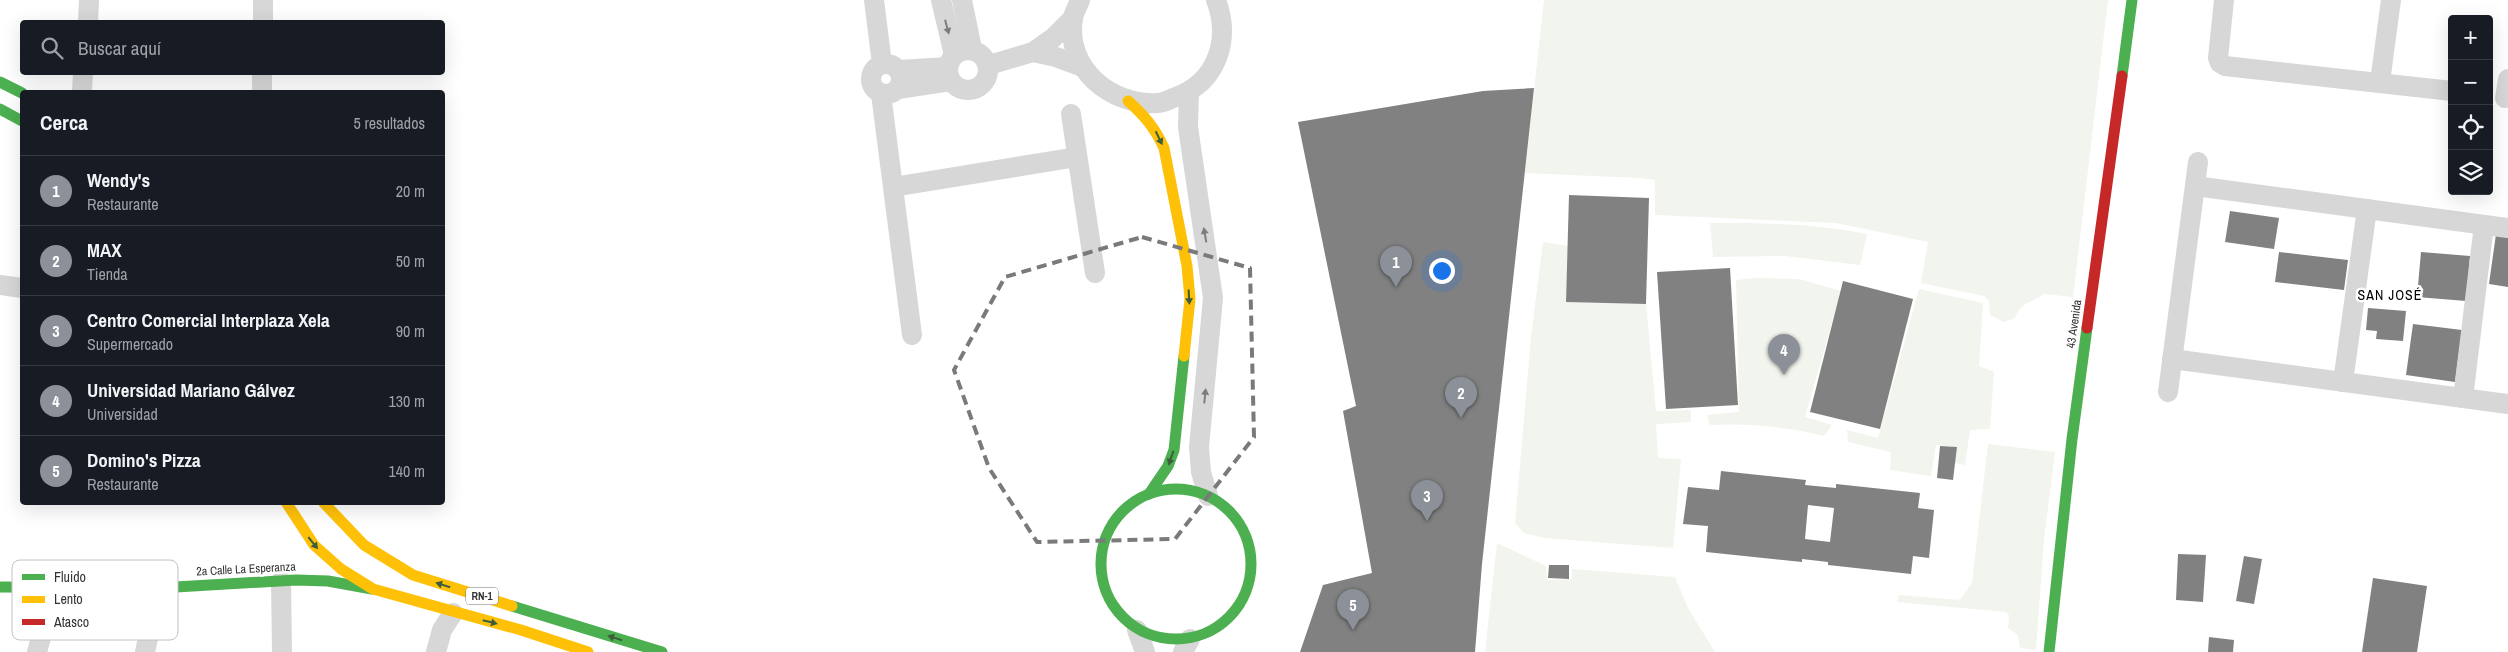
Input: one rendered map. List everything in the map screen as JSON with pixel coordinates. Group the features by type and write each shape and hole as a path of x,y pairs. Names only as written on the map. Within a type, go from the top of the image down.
{"main road":[{"name":"43 Avenida","path":"2048,652 2072,439 2132,0"},
{"path":"0,82 20,92"},
{"path":"1128,101 1143,114 1156,130 1164,148 1187,266 1190,299 1174,450 1168,466 1149,494"},
{"path":"0,109 20,119"},
{"path":"1176,489 1189,490 1208,496 1230,511 1245,534 1252,560 1248,587 1236,611 1215,629 1187,645 1137,630 1114,609 1101,580 1100,558 1104,537 1115,519 1130,504 1149,494 1176,489"},
{"name":"RN-1","path":"288,505 314,545 341,569 373,589 453,613 522,630 588,652"},
{"name":"RN-1","path":"326,505 364,545 412,575 662,652"},
{"name":"2a Calle La Esperanza","path":"178,587 281,581 328,581 373,589"}],"street":[{"path":"88,20 89,0"},
{"path":"263,0 263,20"},
{"path":"874,0 890,79 893,187 912,335"},
{"path":"890,79 956,63 979,52 988,65 987,79 976,89 962,90 956,63 940,0"},
{"path":"956,63 962,0"},
{"path":"1076,9 1074,43 1083,67 1102,89 1128,101 1159,104 1189,92 1210,72 1222,46 1223,17 1216,0"},
{"path":"2224,0 2218,58 2220,63 2225,66 2448,90"},
{"path":"2380,82 2391,0"},
{"path":"988,65 1033,52 1054,38 1076,9"},
{"path":"1033,52 1056,57 1083,67"},
{"path":"82,90 84,75"},
{"path":"262,75 262,90"},
{"path":"1189,92 1188,127 1214,298 1199,447 1201,472 1208,496"},
{"path":"1071,114 1095,273"},
{"path":"893,187 1077,157"},
{"path":"2168,392 2198,162"},
{"path":"2195,186 2508,228"},
{"path":"2343,382 2367,209"},
{"path":"2462,398 2484,225"},
{"path":"0,284 20,288"},
{"path":"2172,359 2508,404"},
{"path":"281,581 282,652"},
{"path":"436,652 442,630 453,613"},
{"path":"1137,630 1144,652"}],"highlighted area":[{"path":"1142,237 1250,268 1254,437 1175,539 1037,542 989,468 954,370 1005,277"}],"shaded area":[{"path":"1544,0 2108,0 2073,297 2044,294 2023,306 2015,318 2004,322 1990,315 1989,301 1984,296 1921,283 1928,242 1836,223 1655,215 1655,180 1525,173"},
{"path":"1710,223 1808,226 1867,234 1860,265 1785,256 1713,257"},
{"path":"1543,242 1568,246 1566,302 1646,304 1656,411 1691,410 1691,422 1656,424 1658,458 1681,459 1673,548 1544,538 1524,533 1515,523 1531,337"},
{"path":"1757,278 1799,279 1841,291 1805,417 1832,425 1824,436 1768,426 1710,425 1707,415 1739,412 1736,280"},
{"path":"1919,289 1983,303 1979,366 1994,372 1990,429 1970,430 1965,465 1955,463 1956,447 1936,445 1931,476 1890,470 1891,452 1848,442 1847,430 1878,438"},
{"path":"1988,444 2055,452 2044,540 2036,650 2020,648 2018,635 2008,628 2009,615 2006,612 1897,602 1899,595 1960,600 1972,583"},
{"path":"1497,543 1546,566 1547,580 1572,579 1572,569 1675,577 1688,608 1715,652 1485,652"}],"building":[{"path":"1534,88 1482,564 1475,652 1300,652 1323,585 1372,573 1343,411 1356,406 1298,122 1483,91"},
{"path":"1569,195 1649,198 1646,304 1566,302"},
{"path":"2230,211 2279,218 2274,249 2225,242"},
{"path":"2496,234 2508,235 2508,287 2489,284"},
{"path":"2279,252 2348,260 2344,290 2275,282"},
{"path":"2421,252 2470,256 2466,301 2417,297"},
{"path":"1730,268 1738,405 1666,409 1657,272"},
{"path":"1843,281 1913,299 1880,429 1810,412"},
{"path":"2368,308 2406,311 2403,341 2376,339 2377,331 2366,330"},
{"path":"2413,324 2462,330 2455,382 2406,375"},
{"path":"1940,446 1957,447 1953,480 1937,478"},
{"path":"1721,471 1806,480 1805,485 1836,488 1836,484 1920,493 1918,508 1934,510 1929,558 1913,556 1911,574 1828,565 1828,562 1802,559 1802,562 1706,552 1708,526 1683,524 1688,487 1719,490","holes":["1808,505 1834,508 1830,542 1805,539"]},
{"path":"2178,554 2206,555 2203,602 2176,600"},
{"path":"2244,556 2262,559 2254,604 2236,601"},
{"path":"1549,565 1569,565 1569,579 1548,578"},
{"path":"2373,578 2427,586 2417,652 2362,652"},
{"path":"2209,637 2234,640 2233,652 2208,652"}],"traffic: fast":[{"path":"2122,76 2132,0"},
{"path":"0,82 20,92"},
{"path":"0,109 20,120"},
{"path":"2049,652 2072,439 2087,328"},
{"path":"1149,494 1168,466 1174,450 1184,356"},
{"path":"1176,489 1191,490 1205,495 1229,511 1245,535 1250,549 1251,564 1250,579 1245,593 1229,617 1205,633 1191,638 1176,639 1161,638 1147,633 1123,617 1107,593 1102,579 1101,564 1102,549 1107,535 1123,511 1147,495 1161,490 1176,489"},
{"path":"178,587 296,580 328,581 372,589"},
{"path":"0,587 12,587"},
{"path":"512,606 662,652"}],"traffic: slow":[{"path":"1128,101 1149,122 1164,148 1187,266 1190,299 1184,356"},
{"path":"288,505 314,545 341,569 373,589 521,630 588,652"},
{"path":"326,505 364,545 413,575 512,606"}],"traffic: jam":[{"path":"2087,328 2122,76"}],"place":[{"name":"Wendy's","path":"1396,287"},
{"name":"Universidad Mariano Gálvez","path":"1784,375"},
{"name":"MAX","path":"1461,418"},
{"name":"Centro Comercial Interplaza Xela","path":"1427,521"},
{"name":"Domino's Pizza","path":"1353,630"}],"district":[{"name":"SAN JOSÉ","path":"2390,295"}]}
